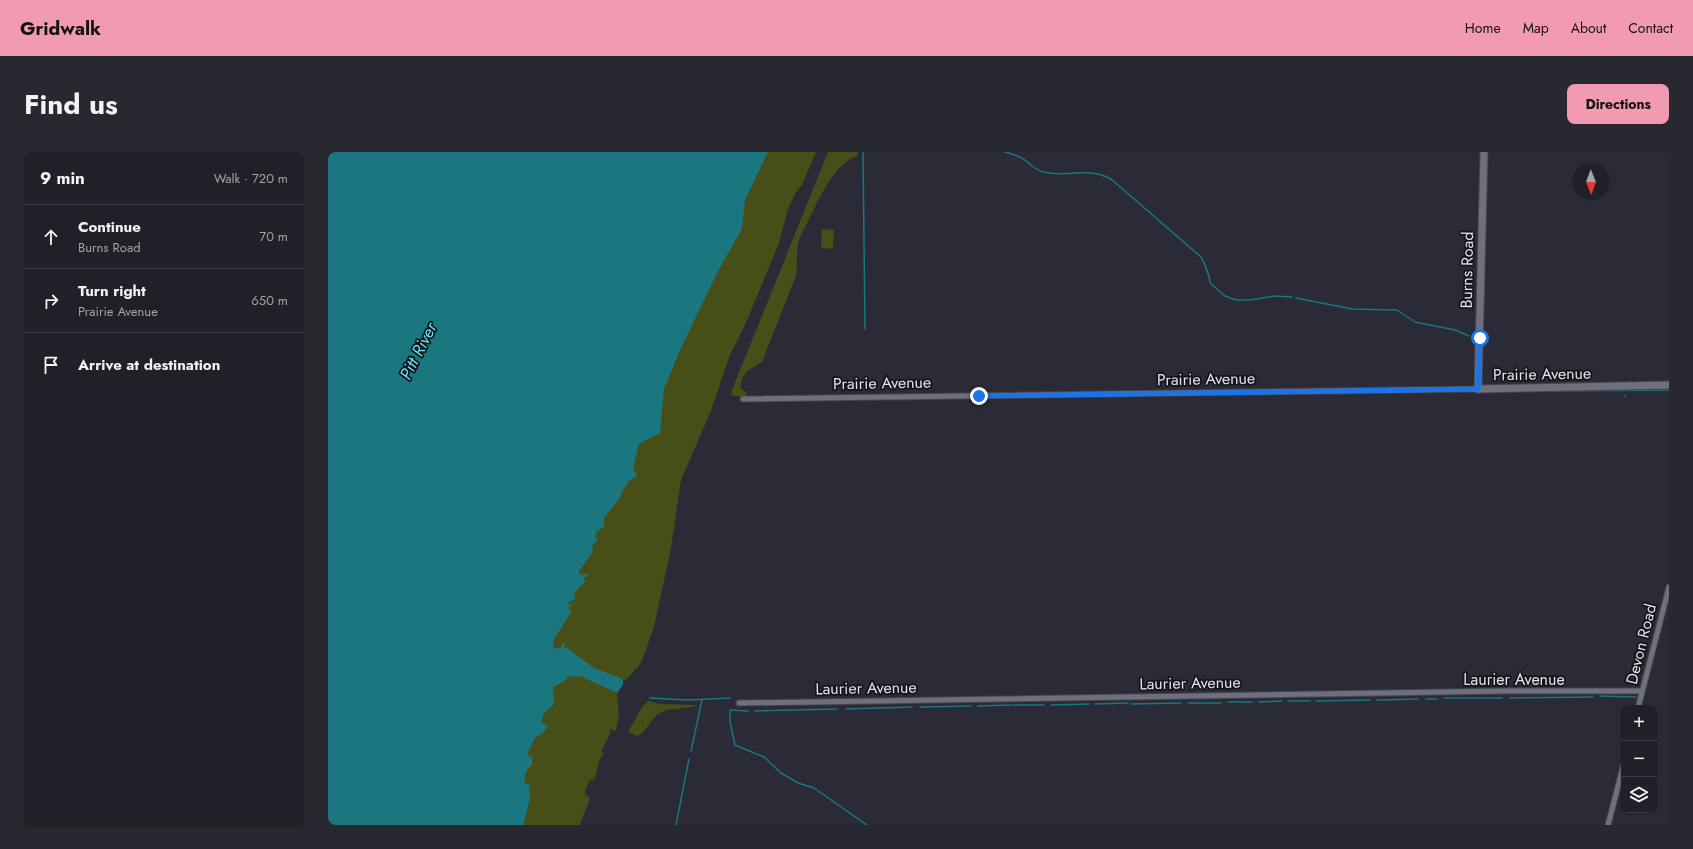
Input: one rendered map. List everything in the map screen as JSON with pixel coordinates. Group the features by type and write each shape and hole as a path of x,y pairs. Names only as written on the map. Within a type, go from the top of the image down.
{"street":[{"name":"Burns Road","path":"1478,389 1484,152"},
{"name":"Prairie Avenue","path":"743,399 1669,385"},
{"name":"Devon Road","path":"1639,705 1669,586"},
{"name":"Laurier Avenue","path":"739,703 1506,691 1642,691"},
{"path":"1608,825 1621,775"}],"green space":[{"path":"706,152 816,152 802,185 796,192 788,209 779,243 745,325 729,357 711,411 681,480 671,548 654,627 641,663 626,680 607,674 539,643"},
{"path":"828,152 858,152 857,156 847,161 830,179 800,237 796,276 762,362 747,371 743,377 740,387 747,393 745,397 731,395 732,390"},
{"path":"822,229 834,230 833,249 821,248"},
{"path":"525,629 603,687 617,693 619,716 616,730 614,731 610,729 610,734 601,752 604,753 599,761 595,779 590,780 585,791 585,795 590,798 580,825 457,825"},
{"path":"648,701 660,704 698,705 658,714 638,736 628,732 642,707"}],"water":[{"name":"Pitt River","path":"328,152 768,152 745,200 742,229 718,271 681,348 664,389 660,433 639,444 633,468 637,476 629,481 620,498 604,518 604,527 597,531 595,536 598,540 593,544 592,553 579,571 579,575 587,574 588,576 583,578 585,581 583,585 581,585 574,594 576,599 568,602 568,605 572,603 568,611 572,611 554,639 553,647 560,649 562,644 565,644 564,649 566,647 594,668 623,679 623,685 617,693 580,676 571,677 569,675 566,680 553,687 554,704 544,713 541,722 548,726 544,732 534,739 527,755 532,757 532,765 526,771 525,776 525,785 529,783 530,799 523,825 328,825"}],"waterway":[{"path":"863,152 865,329"},
{"path":"1005,152 1021,157 1034,168 1041,171 1061,174 1094,173 1111,179 1201,257 1207,270 1210,283 1225,296 1236,300 1249,300 1275,296 1292,297"},
{"path":"1296,298 1352,309 1397,310 1415,322 1455,330 1469,336"},
{"path":"1549,391 1669,390"},
{"path":"1600,696 1636,697"},
{"path":"1510,698 1593,697"},
{"path":"650,698 688,700 730,698"},
{"path":"1444,698 1502,698"},
{"path":"1377,700 1418,699"},
{"path":"1426,699 1437,699"},
{"path":"691,751 702,700"},
{"path":"1316,701 1370,700"},
{"path":"1259,702 1282,701"},
{"path":"1288,701 1310,701"},
{"path":"1228,702 1252,702"},
{"path":"1095,704 1128,703"},
{"path":"1131,704 1181,703"},
{"path":"1188,703 1221,703"},
{"path":"1051,705 1089,704"},
{"path":"978,706 1010,705"},
{"path":"1012,705 1044,705"},
{"path":"920,707 971,706"},
{"path":"846,709 912,707"},
{"path":"755,711 837,709"},
{"path":"748,711 730,710 730,722 735,745 764,757 781,773 798,783 814,788 867,825"},
{"path":"676,825 689,759"}],"route":[{"path":"979,396 1478,389 1480,338"}]}
